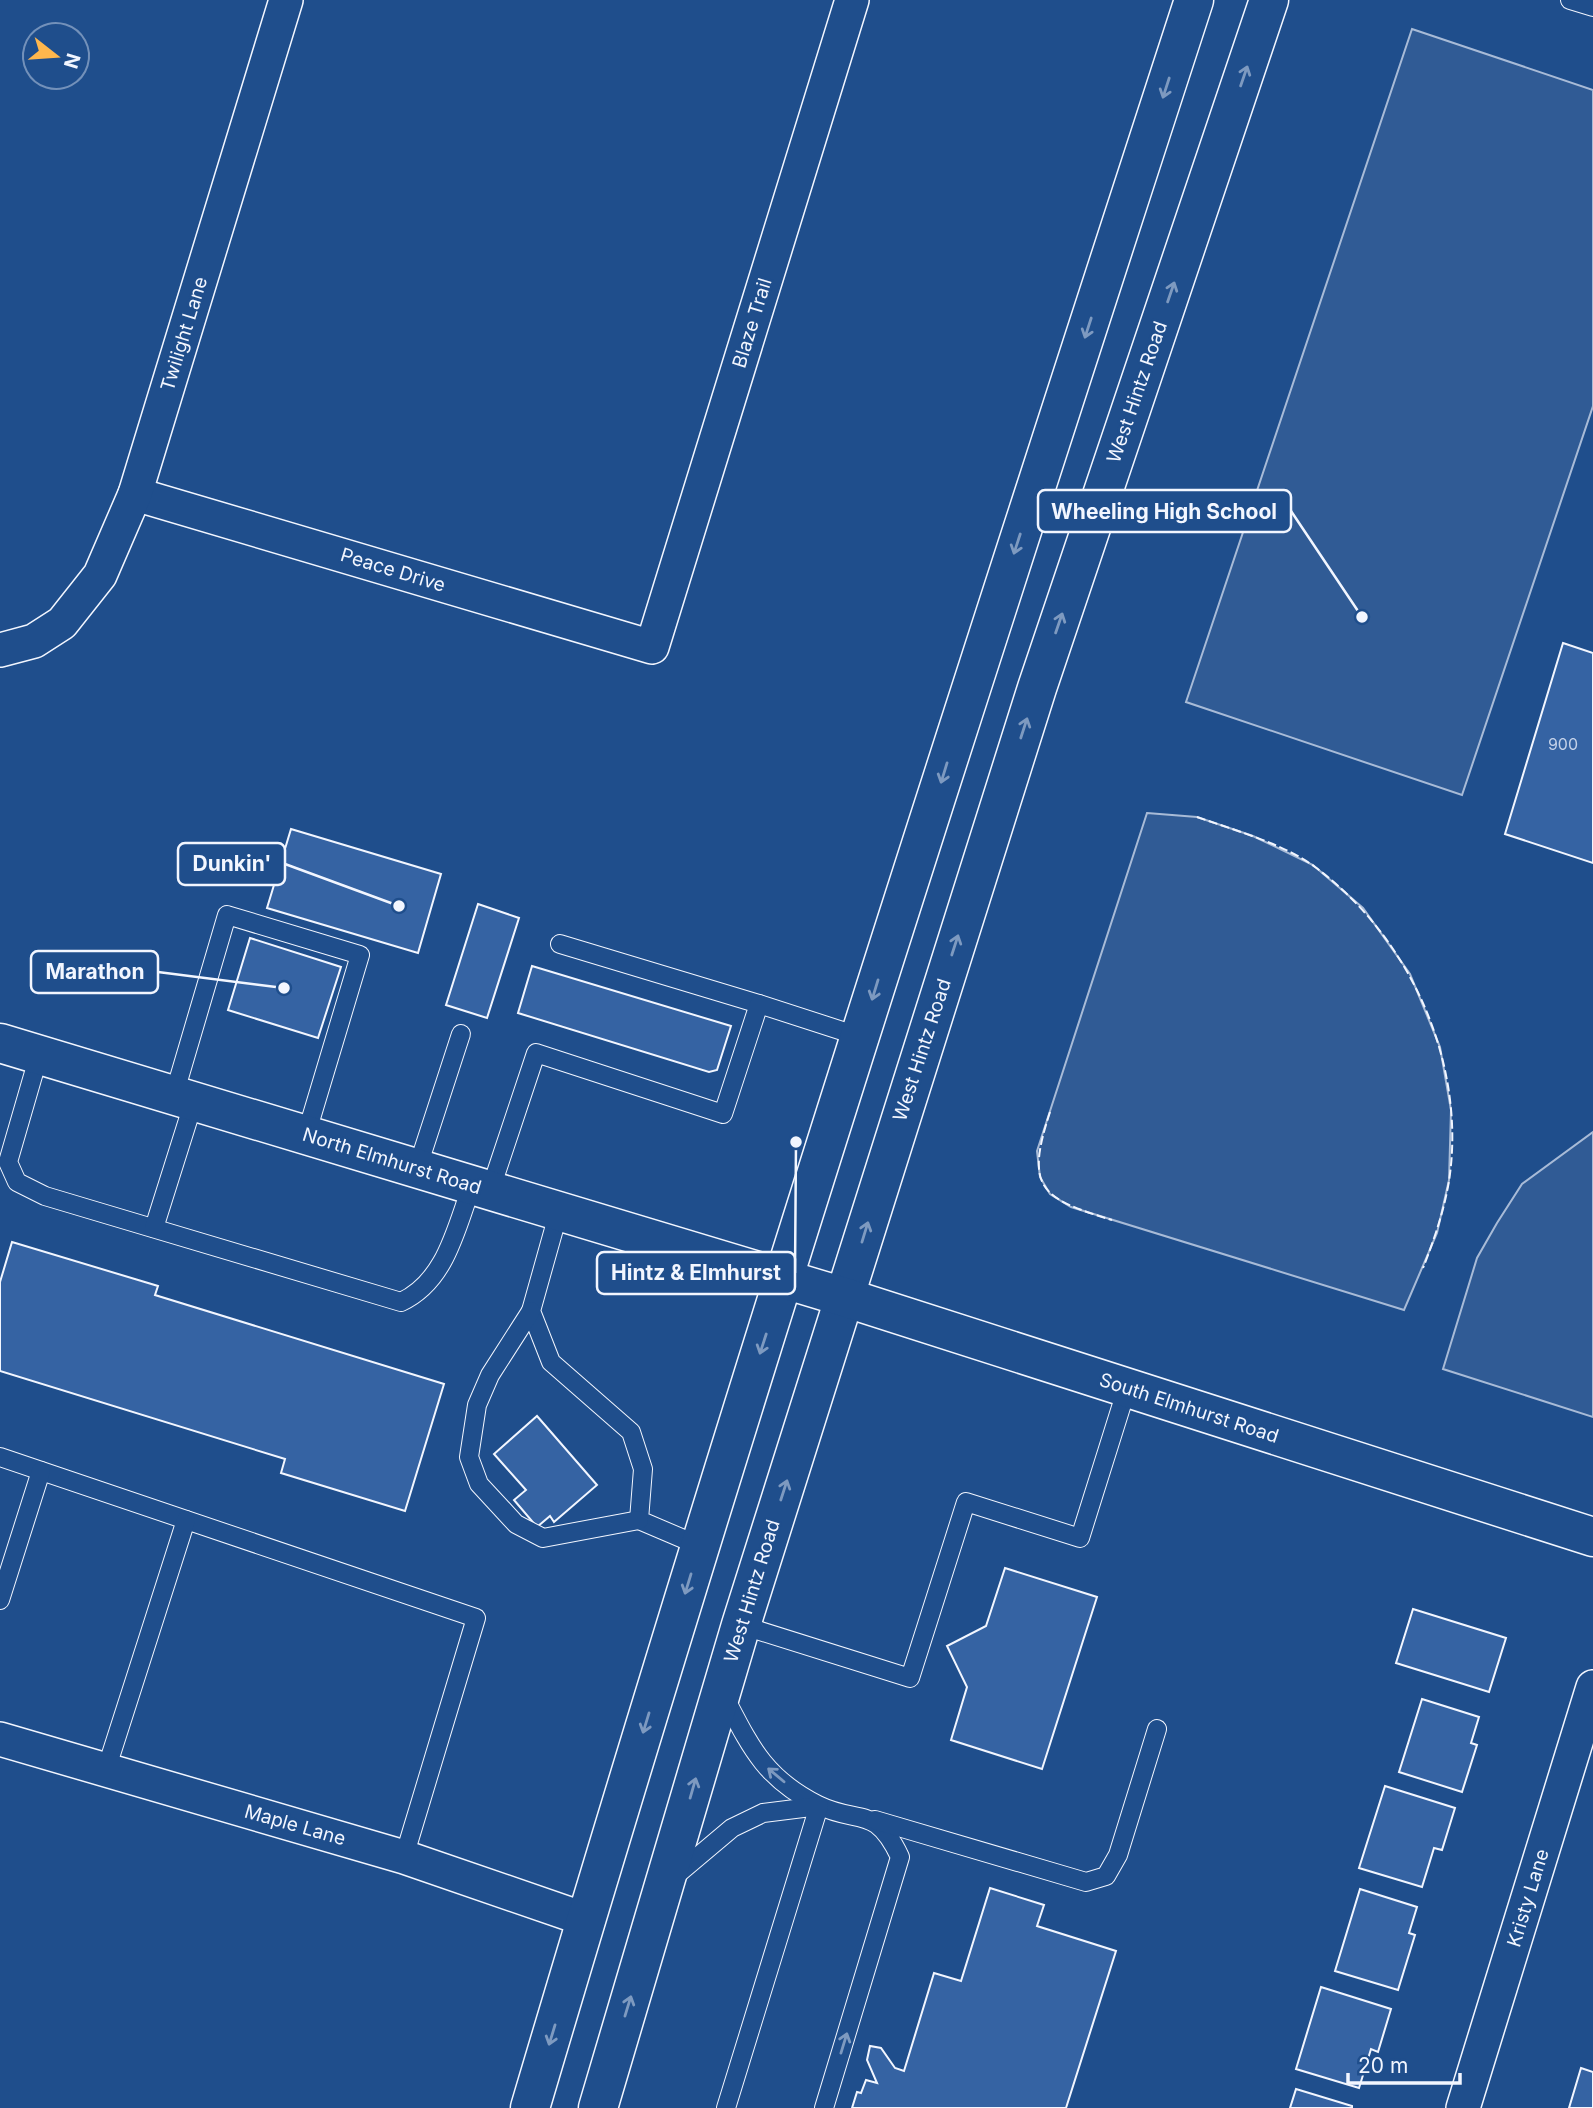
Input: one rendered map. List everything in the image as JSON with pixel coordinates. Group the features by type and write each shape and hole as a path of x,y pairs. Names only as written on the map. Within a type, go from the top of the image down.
{"main road":[{"path":"530,2108 700,1546 860,1037 1195,0"},
{"name":"West Hintz Road","path":"598,2108 741,1625 1037,688 1269,0"},
{"name":"North Elmhurst Road","path":"0,1043 784,1279"},
{"name":"South Elmhurst Road","path":"784,1279 1593,1537"}],"street":[{"name":"Twilight Lane","path":"0,650 34,641 62,623 100,575 135,494 286,0"},
{"name":"Blaze Trail","path":"652,647 852,0"},
{"name":"Peace Drive","path":"135,494 652,647"},
{"name":"Kristy Lane","path":"1463,2108 1593,1687"},
{"name":"Maple Lane","path":"0,1739 404,1857 587,1920"}],"lane":[{"path":"1570,0 1593,7"},
{"path":"154,1228 227,915 360,955 306,1135"},
{"path":"561,944 860,1037"},
{"path":"39,1055 8,1162 17,1182 45,1196 401,1302 419,1293 439,1270 481,1188 536,1053 723,1114 759,1004"},
{"path":"417,1169 461,1034"},
{"path":"559,1211 531,1311 490,1375 477,1405 468,1457 479,1484 516,1524 543,1538 639,1520 700,1546"},
{"path":"531,1311 551,1362 631,1432 643,1469 639,1520"},
{"path":"741,1625 910,1678 966,1502 1080,1538 1127,1388"},
{"path":"0,1457 476,1618 404,1857"},
{"path":"0,1600 41,1471"},
{"path":"106,1770 187,1520"},
{"path":"721,1691 755,1756 776,1777 819,1806 1086,1882 1106,1876 1118,1855 1157,1729"},
{"path":"664,1885 732,1828 763,1813 819,1806"},
{"path":"726,2108 819,1806"},
{"path":"824,2108 900,1857 890,1836 872,1819"}],"shaded area":[{"path":"1412,29 1593,90 1593,406 1462,795 1186,702"},
{"path":"1147,813 1197,817 1253,836 1313,865 1363,908 1410,974 1440,1047 1451,1110 1449,1180 1437,1233 1404,1310 1071,1207 1050,1194 1040,1177 1037,1151"},
{"path":"1593,1132 1593,1417 1443,1369 1477,1258 1497,1223 1522,1184"}],"building":[{"path":"1563,643 1593,653 1593,863 1505,834"},
{"path":"291,829 441,874 418,953 267,908"},
{"path":"478,904 519,918 487,1018 446,1005"},
{"path":"250,938 341,967 318,1038 228,1010"},
{"path":"532,966 731,1026 717,1070 709,1072 518,1013"},
{"path":"12,1242 158,1286 155,1295 444,1384 405,1511 281,1473 285,1459 0,1371 0,1282"},
{"path":"537,1416 597,1485 554,1522 550,1516 537,1527 514,1500 526,1490 494,1454"},
{"path":"1005,1568 1097,1597 1042,1769 951,1740 967,1687 947,1646 986,1626"},
{"path":"1413,1609 1506,1638 1489,1692 1396,1663"},
{"path":"1422,1699 1479,1717 1471,1743 1477,1745 1462,1792 1399,1772"},
{"path":"1385,1786 1455,1808 1442,1850 1434,1848 1422,1887 1359,1868"},
{"path":"990,1888 1044,1905 1037,1926 1116,1951 1066,2108 852,2108 857,2092 861,2093 866,2080 877,2083 867,2060 870,2046 881,2048 895,2068 904,2071 934,1973 961,1981"},
{"path":"1360,1889 1417,1907 1409,1933 1415,1935 1398,1990 1335,1971"},
{"path":"1321,1987 1391,2009 1378,2052 1371,2049 1359,2088 1296,2069"},
{"path":"1581,2068 1593,2072 1593,2108 1569,2108"},
{"path":"1296,2089 1352,2106 1352,2108 1290,2108"}],"fence":[{"path":"1197,817 1274,844 1315,867 1349,896 1379,929 1404,966 1424,1006 1440,1049 1449,1092 1452,1137 1447,1192 1423,1268"},
{"path":"1050,1112 1039,1158 1040,1174 1045,1186 1068,1205 1112,1220"}],"place":[{"name":"Wheeling High School","path":"1362,617"},
{"name":"Dunkin'","path":"399,906"},
{"name":"Marathon","path":"284,988"},
{"name":"Hintz & Elmhurst","path":"796,1142"}]}
